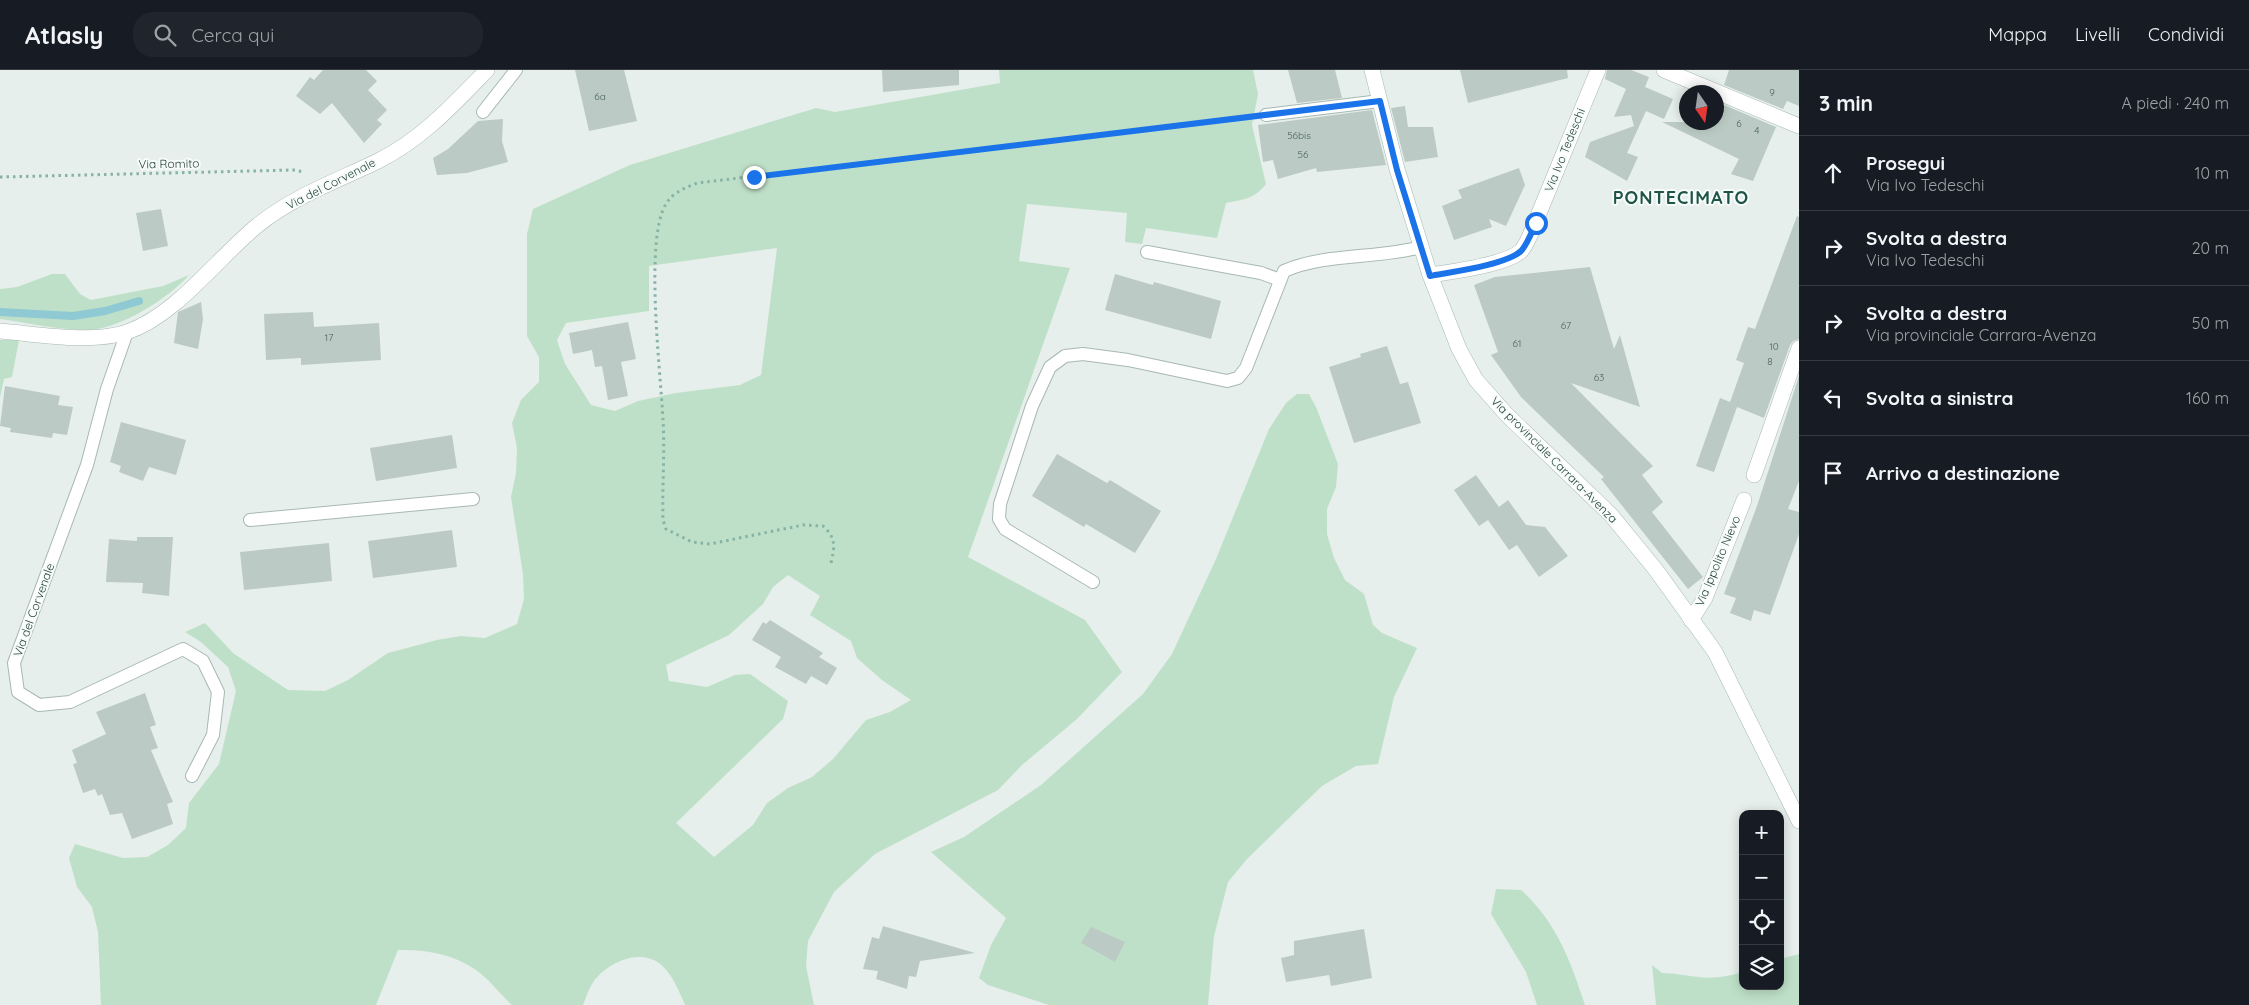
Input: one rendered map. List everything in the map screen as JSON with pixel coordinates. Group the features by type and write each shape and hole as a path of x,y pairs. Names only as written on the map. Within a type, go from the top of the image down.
{"street":[{"name":"Via del Corvenale","path":"0,331 98,338 126,332 144,325 204,277 258,225 301,197 378,160 418,137 449,110 487,70"},
{"name":"Via provinciale Carrara-Avenza","path":"1372,70 1397,170 1430,276 1459,349 1476,380 1507,415 1611,515 1656,570 1715,652 1799,821"},
{"name":"Via Ivo Tedeschi","path":"1430,276 1500,261 1520,252 1536,223 1598,70"},
{"path":"1664,70 1799,126"},
{"path":"1754,475 1799,348"},
{"name":"Via Ippolito Nievo","path":"1692,620 1705,598 1744,500"}],"lane":[{"path":"483,112 516,70"},
{"path":"1266,115 1380,101"},
{"path":"1093,582 1004,529 999,519 1000,504 1012,465 1032,406 1050,367 1065,356 1083,354 1128,360 1227,381 1238,378 1246,368 1284,270 1301,264 1402,252 1421,246"},
{"path":"1147,252 1261,274 1280,280"},
{"name":"Via del Corvenale","path":"126,332 107,389 87,465 14,664 18,692 39,705 70,702 183,649 202,661 218,692 214,735 192,776"},
{"path":"250,520 473,499"}],"path":[{"path":"831,563 834,551 832,535 823,526 803,524 710,544 692,542 666,529 663,520 663,422 658,361 656,249 659,224 666,204 679,191 697,183 1266,115"},
{"name":"Via Romito","path":"0,177 293,170 338,178"}],"green space":[{"path":"999,70 1253,70 1258,94 1252,125 1266,184 1253,196 1226,203 1217,238 1146,228 1142,244 1125,242 1127,213 1027,204 1019,261 1070,268 968,557 1085,620 1122,672 1077,719 1022,765 998,790 875,854 834,892 808,941 806,966 814,1005 685,1005 675,982 664,967 650,959 641,957 622,960 605,970 592,984 583,1005 512,1005 476,970 458,960 449,956 428,952 398,950 376,1005 101,1005 98,932 92,907 77,887 69,858 75,844 123,858 147,857 168,845 186,828 189,803 219,764 236,691 228,667 201,642 185,632 205,623 233,653 288,690 325,691 348,680 388,653 437,640 461,636 485,638 517,624 524,599 523,574 511,497 516,473 517,448 512,423 521,400 539,382 539,357 527,336 527,234 533,209 630,165 816,108 835,112 1000,83","holes":["777,248 761,375 740,385 676,393 638,401 615,411 591,405 565,364 557,340 566,323 649,311 649,266","788,575 820,596 810,615 851,641 857,658 882,680 911,700 890,712 866,720 833,759 812,777 788,788 767,803 753,825 714,857 676,823 783,719 788,701 750,674 735,675 707,687 669,681 666,665 729,635 763,604 773,587"]},
{"path":"52,274 65,274 80,294 91,300 163,286 189,275 155,303 126,320 111,326 83,330 0,319 0,289 17,287"},
{"path":"0,340 19,340 12,377 4,379 0,397"},
{"path":"1297,394 1309,394 1338,464 1336,487 1327,509 1327,534 1334,558 1345,580 1364,594 1373,625 1382,633 1417,648 1394,697 1378,764 1356,766 1322,786 1247,859 1228,882 1214,936 1208,1005 1049,1005 988,985 979,978 991,945 1006,918 931,852 964,837 1041,785 1143,694 1172,654 1216,559 1269,429 1286,403"},
{"path":"1496,889 1521,890 1544,916 1568,958 1585,1005 1537,1005 1526,972 1491,914"},
{"path":"1799,954 1799,1005 1656,1005 1652,965 1662,973 1704,978 1739,973 1739,990 1784,990 1784,958"}],"building":[{"path":"323,70 366,70 377,81 368,90 387,110 377,120 382,124 364,143 332,103 320,114 296,96 310,77 314,80"},
{"path":"575,70 624,70 637,121 589,131"},
{"path":"882,70 959,70 959,85 883,92"},
{"path":"1288,70 1335,70 1342,98 1297,103"},
{"path":"1460,70 1567,70 1568,78 1468,103"},
{"path":"1607,70 1631,70 1649,77 1645,87 1673,99 1664,119 1646,111 1627,153 1638,157 1627,181 1585,157 1590,142 1634,126 1631,115 1614,117 1626,89 1605,79"},
{"path":"1729,70 1799,70 1799,106 1787,101 1783,109 1724,85"},
{"path":"1724,105 1776,127 1753,181 1731,174 1739,159 1662,122 1679,122 1679,130 1724,130"},
{"path":"1405,106 1408,127 1433,127 1438,157 1405,162 1391,108"},
{"path":"1372,110 1386,165 1317,172 1316,168 1278,179 1273,160 1263,162 1258,125"},
{"path":"503,119 502,141 508,162 467,173 437,175 433,158 448,149 478,121"},
{"path":"1519,168 1525,185 1506,226 1489,219 1492,227 1454,240 1442,206 1462,198 1458,190"},
{"path":"161,209 168,246 143,251 136,213"},
{"path":"1797,216 1799,217 1799,339 1793,341 1790,345 1764,418 1737,407 1714,472 1696,466 1720,398 1730,402 1744,363 1736,360 1748,327 1755,329"},
{"path":"1590,267 1614,349 1620,335 1640,407 1571,383 1653,466 1642,475 1663,502 1652,512 1703,577 1688,589 1601,479 1604,477 1521,397 1491,355 1498,352 1474,285 1495,277"},
{"path":"1115,274 1153,285 1154,282 1221,301 1211,339 1105,310"},
{"path":"201,302 203,319 198,349 174,343 178,312"},
{"path":"313,312 314,327 379,323 381,360 301,365 301,358 266,360 264,314"},
{"path":"628,322 636,359 621,362 628,396 608,400 602,366 595,367 592,350 573,354 569,333"},
{"path":"1387,346 1400,384 1408,382 1421,423 1354,443 1329,367 1361,357 1360,354"},
{"path":"1799,376 1799,481 1788,509 1799,512 1799,534 1770,615 1754,610 1751,621 1730,613 1736,598 1724,594 1757,506"},
{"path":"5,386 60,396 58,405 73,407 67,435 53,433 52,438 10,432 11,428 0,426"},
{"path":"121,422 186,440 176,475 149,467 143,481 119,472 121,466 110,462"},
{"path":"452,435 457,468 376,481 370,448"},
{"path":"1057,454 1107,483 1110,480 1161,511 1135,553 1086,524 1084,527 1032,496"},
{"path":"1476,475 1499,507 1508,500 1526,525 1545,527 1568,556 1539,577 1517,545 1509,550 1488,520 1479,526 1454,490"},
{"path":"452,530 457,567 373,578 368,541"},
{"path":"137,537 173,537 169,596 142,593 143,583 106,582 109,539 137,541"},
{"path":"329,543 332,581 244,590 240,552"},
{"path":"770,620 823,653 819,657 837,668 827,685 811,676 806,684 775,667 781,657 752,640 763,622 766,624"},
{"path":"145,693 156,725 150,727 158,748 151,750 173,802 167,804 173,824 132,839 122,813 110,815 102,794 98,796 95,789 83,793 73,764 77,763 72,750 106,734 96,712"},
{"path":"883,926 975,953 920,961 916,977 909,976 907,989 876,979 878,971 863,969 872,937 879,939"},
{"path":"1091,927 1125,942 1115,962 1081,943"},
{"path":"1364,929 1372,978 1331,986 1329,975 1286,982 1281,958 1294,955 1294,941"}],"waterway":[{"path":"0,312 73,316 105,311 139,301"}],"district":[{"name":"PONTECIMATO","path":"1681,198"}],"route":[{"path":"754,177 1327,109 1380,101 1397,170 1430,276 1500,261 1520,252 1536,223"}]}
